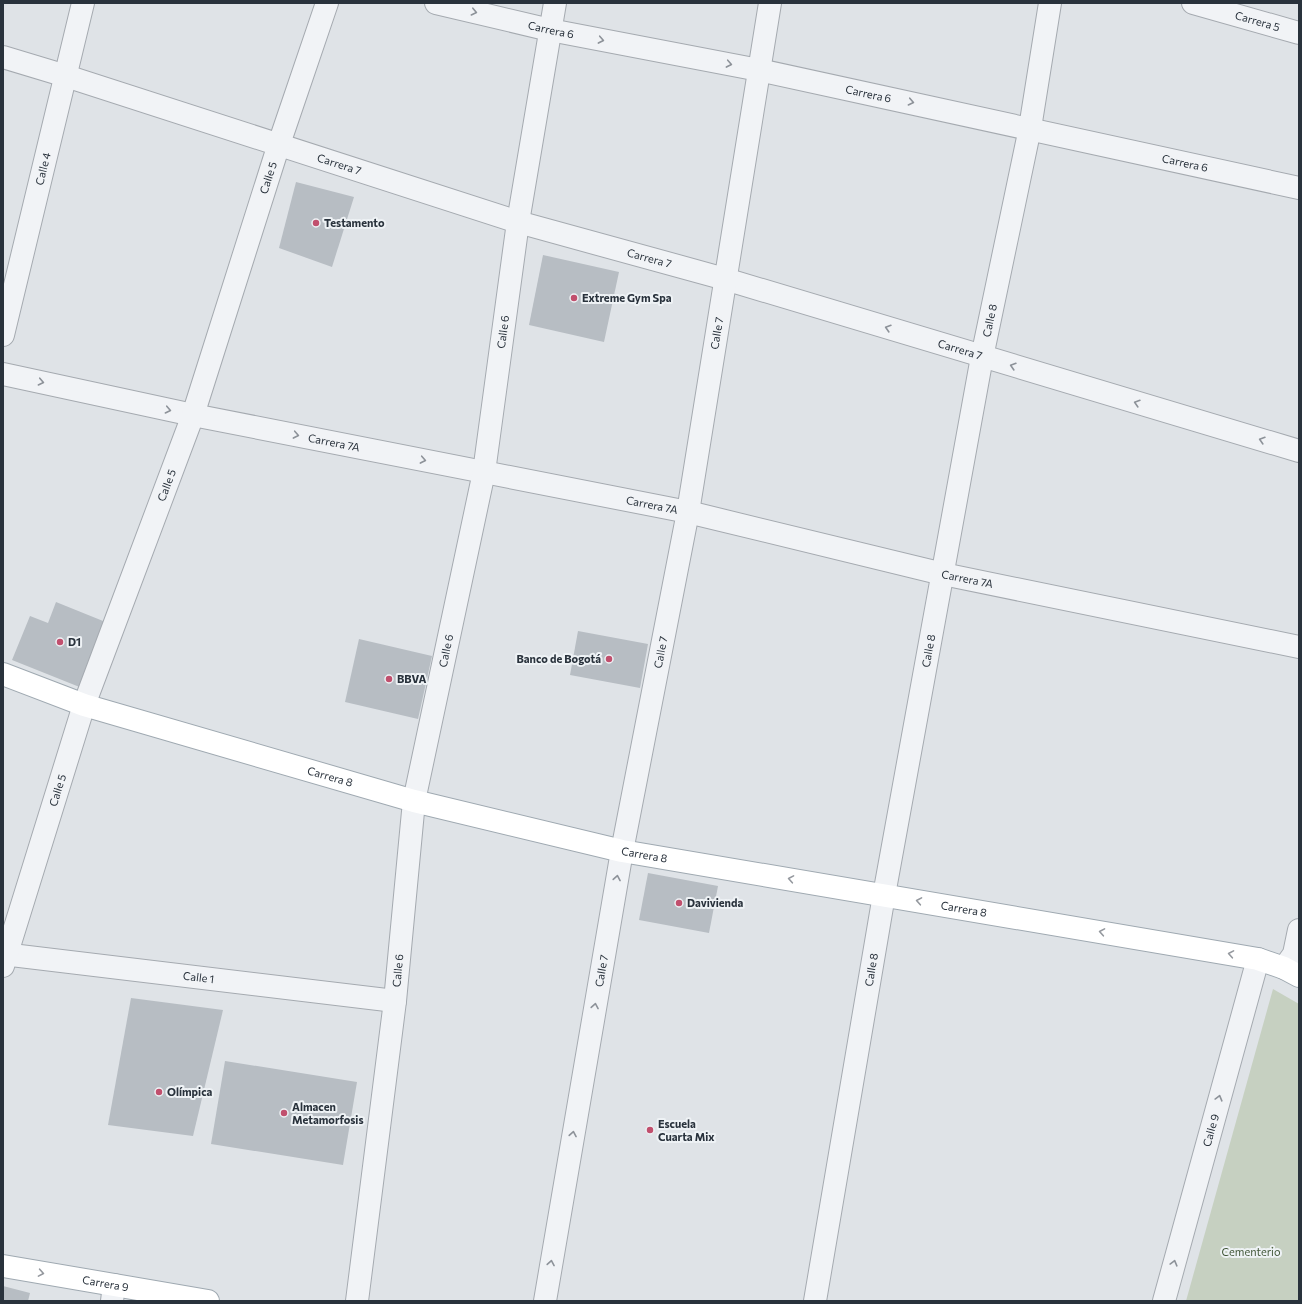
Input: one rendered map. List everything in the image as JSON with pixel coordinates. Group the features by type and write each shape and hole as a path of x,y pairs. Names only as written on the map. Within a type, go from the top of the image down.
{"main road":[{"name":"Carrera 8","path":"3,674 84,705 414,801 622,851 1258,959 1295,974"},
{"name":"Carrera 9","path":"3,1266 113,1293 208,1301"}],"street":[{"name":"Calle 4","path":"3,335 83,3"},
{"name":"Calle 5","path":"4,958 84,705 193,415 279,144 327,3"},
{"name":"Carrera 6","path":"436,3 550,30 759,70 1299,188"},
{"name":"Calle 6","path":"357,1301 395,1001 414,801 484,472 518,222 555,3"},
{"name":"Calle 7","path":"545,1301 622,851 688,512 770,3"},
{"name":"Calle 8","path":"815,1301 884,895 982,357 1030,128 1050,3"},
{"name":"Carrera 5","path":"1193,3 1299,33"},
{"name":"Carrera 7","path":"3,57 279,144 518,222 725,279 1299,451"},
{"name":"Carrera 7A","path":"3,374 193,415 688,512 943,574 1299,648"},
{"path":"1295,974 1294,954 1299,930"},
{"name":"Calle 1","path":"4,958 395,1001"},
{"name":"Calle 9","path":"1164,1301 1258,959"}],"green space":[{"name":"Cementerio","path":"1273,989 1299,1004 1299,1301 1186,1301"}],"building":[{"name":"Testamento","path":"296,182 354,197 332,267 279,248"},
{"name":"Extreme Gym Spa","path":"543,255 619,272 604,342 529,325"},
{"name":"D1","path":"56,602 108,623 82,688 12,660 30,616 48,623"},
{"name":"Banco de Bogotá","path":"578,631 648,644 640,688 570,675"},
{"name":"BBVA","path":"359,639 432,656 418,719 345,702"},
{"name":"Davivienda","path":"648,873 718,886 709,933 639,920"},
{"name":"Olímpica","path":"131,998 223,1010 193,1136 108,1125"},
{"name":"Almacen Metamorfosis","path":"225,1061 357,1082 343,1165 211,1144"},
{"path":"3,1286 30,1293 28,1301 3,1301"}],"place":[{"name":"Testamento","path":"316,223"},
{"name":"Extreme Gym Spa","path":"574,298"},
{"name":"D1","path":"60,642"},
{"name":"Banco de Bogotá","path":"609,659"},
{"name":"BBVA","path":"389,679"},
{"name":"Davivienda","path":"679,903"},
{"name":"Olímpica","path":"159,1092"},
{"name":"Almacen Metamorfosis","path":"284,1113"},
{"name":"Escuela Cuarta Mix","path":"650,1130"}]}
